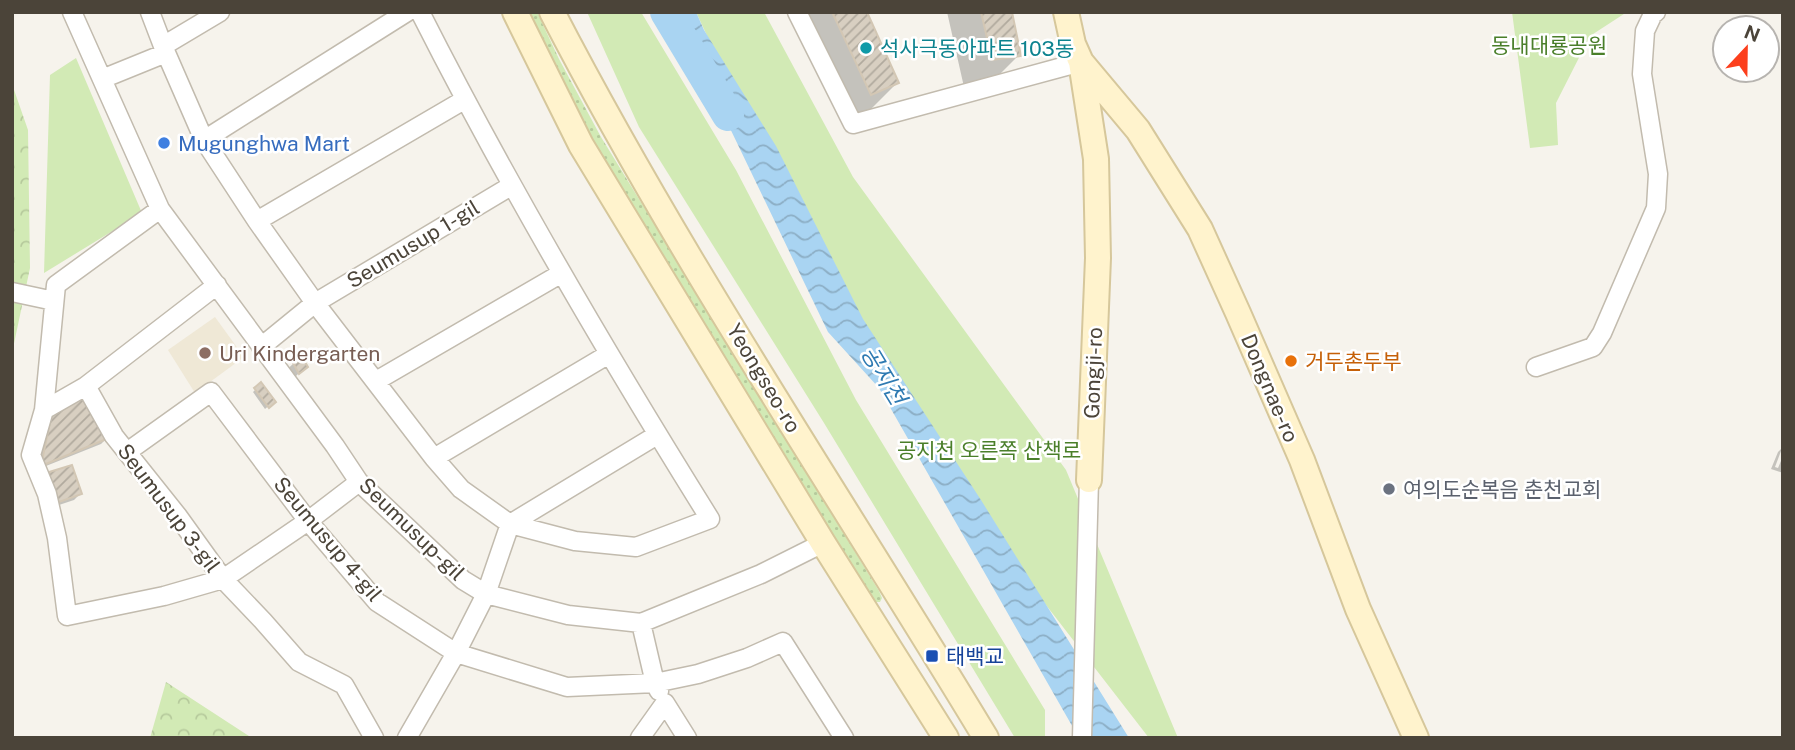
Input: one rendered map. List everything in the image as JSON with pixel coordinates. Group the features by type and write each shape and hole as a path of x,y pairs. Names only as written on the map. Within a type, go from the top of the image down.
{"street":[{"name":"Seumusup-gil","path":"72,12 160,209 359,482 463,580 486,594 568,615 641,623 761,574 823,543"},
{"path":"150,12 204,140 315,303 461,489 510,524 575,541 636,547 710,519 657,435 511,186 420,12"},
{"path":"102,79 164,50 220,12"},
{"path":"204,140 407,12"},
{"name":"Yeongseo-ro","path":"515,12 581,145 823,543 946,738"},
{"name":"Yeongseo-ro","path":"552,12 647,187 986,738"},
{"path":"797,12 853,124 1081,62"},
{"name":"Gongji-ro","path":"1066,12 1073,44 1081,62 1096,159 1098,258 1082,738"},
{"path":"1536,367 1592,347 1602,333 1656,208 1658,174 1642,74 1645,31 1656,12"},
{"name":"Dongnae-ro","path":"1081,62 1138,130 1200,229 1301,460 1359,609 1416,738"},
{"path":"257,220 464,100"},
{"name":"Seumusup 1-gil","path":"261,347 315,303 511,186"},
{"path":"160,209 56,285 44,410 32,455 47,495 57,538 67,616 164,596 223,579 308,521 359,482"},
{"path":"376,381 562,273"},
{"path":"44,410 86,386 217,285"},
{"path":"12,292 54,301"},
{"path":"434,458 609,354"},
{"name":"Seumusup 3-gil","path":"86,386 114,436 177,515 223,579 299,662 344,685 374,738"},
{"name":"Seumusup 4-gil","path":"127,452 211,392 308,521 377,602 456,653 567,687 655,683 698,674 747,658 783,642 844,738"},
{"path":"407,738 486,594 510,524 657,435"},
{"path":"641,623 655,683 664,703 687,738"},
{"path":"640,738 664,703"}],"shaded area":[{"name":"Uri Kindergarten","path":"215,317 244,357 195,393 168,350"}],"green space":[{"path":"526,12 537,12 601,137 879,591 882,598 880,602 869,599 591,140"},
{"path":"587,12 641,12 736,170 856,400 1045,710 1045,738 1015,738 824,423 639,127"},
{"name":"공지천 오른쪽 산책로","path":"696,12 764,12 853,177 1066,470 1178,738 1149,738 946,476 801,237"},
{"name":"동내대룡공원","path":"1512,12 1627,12 1590,36 1556,103 1558,145 1530,148"},
{"path":"76,58 142,213 44,273 50,75"},
{"path":"12,84 28,130 30,268 12,353"},
{"path":"166,682 252,738 150,738"}],"water":[{"path":"674,12 696,12 704,30 776,146 863,319 981,500 1129,738 1079,738 879,388 828,332"}],"building":[{"name":"석사극동아파트 103동","path":"832,12 867,12 899,83 871,95"},
{"path":"981,12 1012,12 1021,56 992,60"},
{"path":"301,355 308,367 299,374 292,361"},
{"path":"261,382 276,402 269,408 254,388"},
{"path":"76,388 109,438 41,466 51,417"},
{"path":"72,465 82,494 56,503 46,473"}],"waterway":[{"name":"공지천","path":"666,12 728,115"}],"place":[{"name":"석사극동아파트 103동","path":"866,48"},
{"name":"Mugunghwa Mart","path":"164,143"},
{"name":"Uri Kindergarten","path":"205,353"},
{"name":"거두촌두부","path":"1291,361"},
{"name":"여의도순복음 춘천교회","path":"1389,489"},
{"name":"태백교","path":"932,656"}]}
